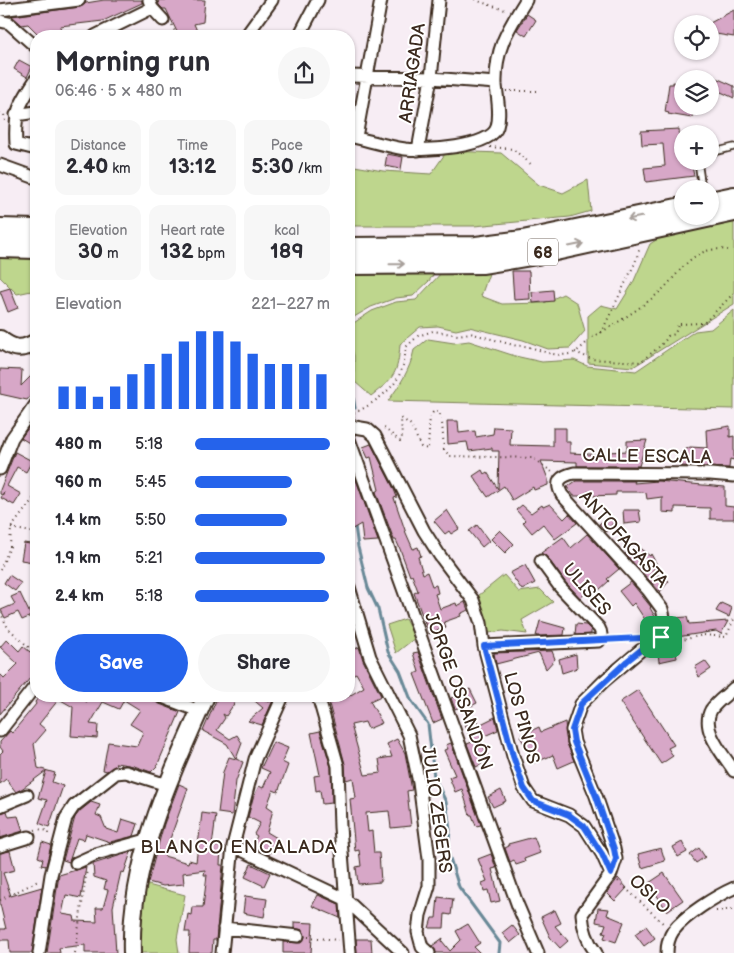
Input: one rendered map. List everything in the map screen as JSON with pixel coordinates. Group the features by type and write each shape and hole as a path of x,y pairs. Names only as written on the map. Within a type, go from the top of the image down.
{"highway":[{"path":"719,200 734,197"},
{"name":"68","path":"355,248 476,247 523,241 674,210"},
{"name":"68","path":"355,264 483,263 537,254 734,212"},
{"path":"0,229 30,230"},
{"path":"0,246 30,248"}],"main road":[{"path":"0,339 11,348 19,349 30,344"},
{"path":"132,953 134,900 150,839 167,785 202,704"}],"street":[{"path":"30,42 1,17 15,8 79,0"},
{"path":"250,30 272,0"},
{"path":"302,30 318,0"},
{"path":"355,125 368,76 381,0"},
{"name":"ARRIAGADA","path":"418,150 431,78 439,0"},
{"path":"355,137 418,150 475,144 489,138 497,128 496,87 499,51 508,29 526,0"},
{"path":"105,30 150,4 163,20"},
{"path":"355,76 431,78 496,87"},
{"path":"30,88 18,107 16,115 16,144 30,148"},
{"path":"16,115 30,113"},
{"path":"4,167 30,176"},
{"path":"0,469 3,449 30,412"},
{"name":"LOS PINOS","path":"357,428 375,436 414,512 440,556 473,600 481,623 484,646 513,756 524,788 533,801 569,815 584,826 602,854 611,874"},
{"name":"JORGE OSSANDÓN","path":"355,457 518,906 538,953"},
{"name":"CALLE ESCALA","path":"560,477 574,473 710,474 734,476"},
{"name":"ANTOFAGASTA","path":"560,477 558,486 562,495 648,590 662,609 667,629 657,642"},
{"name":"ULISES","path":"541,561 560,587 599,628 602,635 598,641"},
{"name":"JULIO ZEGERS","path":"355,607 370,657 409,735 419,783 429,859 429,886 420,915 418,932 422,947 429,953"},
{"path":"484,646 598,641"},
{"path":"596,953 588,943 582,914 611,874 616,859 596,796 574,742 572,730 581,704 604,681 642,649 657,642"},
{"path":"734,688 711,710 709,718 709,729 734,771"},
{"path":"0,731 30,694"},
{"path":"222,953 233,846 255,759 280,702"},
{"path":"320,702 338,766 345,899 350,947"},
{"path":"39,953 51,875 66,818 74,806 116,773 126,772 167,785"},
{"path":"0,806 26,795"},
{"path":"0,846 29,837"},
{"path":"76,863 89,857 150,839"},
{"path":"233,846 345,899 403,953"},
{"path":"667,953 672,932 685,919 721,894 734,888"},
{"path":"224,928 298,936"}],"lane":[{"path":"719,151 734,147"}],"path":[{"path":"475,0 517,15"},
{"path":"496,87 538,91"},
{"path":"482,141 485,148 513,149 533,166"},
{"path":"601,334 635,263 648,230"},
{"path":"575,352 594,337 656,296 673,281 679,269 692,258 714,248 728,250"},
{"path":"355,413 367,409 396,381 406,361 406,347 424,333 433,331 458,336 470,333 517,346 524,346 547,354 575,352 591,359 641,362 652,350 663,345 668,336 675,334 678,324 704,323 734,293"},
{"path":"357,428 380,426 400,441 402,439 401,418 411,425 421,447 428,449 430,416 434,411 439,412 446,454 450,456 533,458 560,477"},
{"path":"0,570 10,547 11,528 30,503"},
{"path":"11,528 30,532"},
{"path":"0,612 8,628 30,648"},
{"path":"598,641 657,642 703,634 726,637 734,618"},
{"path":"29,837 31,832 38,829 48,831 48,835 61,836"},
{"path":"75,953 89,857"},
{"name":"OSLO","path":"611,874 672,932"},
{"path":"0,900 51,875"},
{"path":"298,936 350,947"}],"green space":[{"path":"447,151 501,153 539,185 563,193 588,180 591,211 570,217 474,226 355,226 355,166 383,171 431,174"},
{"path":"734,217 734,304 633,367 588,363 588,316 601,305 617,309 633,283 650,244 668,232 699,225 719,225 719,220"},
{"path":"0,248 30,250 30,291 17,294 0,277"},
{"path":"491,268 481,296 502,304 544,303 563,294 577,303 585,331 570,348 548,349 523,340 469,327 456,330 438,326 420,327 400,344 398,362 390,380 371,396 355,382 355,322 372,311 396,302 416,300 444,270"},
{"path":"355,269 437,269 429,281 413,296 396,298 371,307 355,316"},
{"path":"734,310 734,409 388,401 404,377 414,350 428,339 454,343 469,341 515,356 542,362 574,360 587,366 636,371 695,331 711,329"},
{"path":"504,575 519,592 540,589 553,602 522,620 527,634 503,631 482,634 473,600"},
{"path":"405,619 415,638 396,653 387,625"},
{"path":"137,882 185,895 177,939 179,953 132,953"}],"building":[{"path":"104,0 142,0 142,3 103,21 60,26 61,30 34,30 28,24 22,25 12,16 80,7 86,3"},
{"path":"158,0 205,0 203,22 194,24 197,30 176,30 166,9 159,5"},
{"path":"734,10 734,37 719,34 719,18"},
{"path":"527,14 536,20 526,36 517,30"},
{"path":"19,60 30,66 27,77 14,69"},
{"path":"719,79 734,86 734,98 719,91"},
{"path":"674,82 674,115 665,112 669,84"},
{"path":"674,115 692,115 692,118"},
{"path":"674,129 674,170 693,170 694,176 646,182 644,168 665,166 663,144 642,145 641,131"},
{"path":"387,154 403,157 401,169 385,166"},
{"path":"512,271 529,271 530,299 514,300"},
{"path":"10,288 18,308 8,312 0,291"},
{"path":"553,290 554,301 533,303 532,292"},
{"path":"0,369 22,370 21,386 30,377 30,396 27,400 0,394"},
{"path":"447,421 458,421 459,433 475,431 476,437 493,434 494,427 511,428 510,445 553,446 553,428 566,428 566,442 570,442 570,453 606,455 607,452 627,451 627,441 647,440 639,466 577,466 577,462 541,461 548,479 548,485 534,490 533,487 512,500 504,486 488,497 473,476 482,470 484,474 487,472 498,489 499,451 492,451 492,448 469,451 467,442 448,444"},
{"path":"30,425 30,443 21,438"},
{"path":"730,426 730,437 734,436 734,460 730,459 729,468 680,466 681,452 690,447 707,448 706,430"},
{"path":"371,444 397,497 394,498 413,549 418,547 421,556 418,557 423,574 427,572 432,586 436,585 438,593 435,594 440,609 456,603 457,606 465,602 468,610 460,614 461,616 444,622 446,627 429,634 414,593 418,591 396,540 394,540 376,492 379,490 371,457 368,458 363,447"},
{"path":"15,452 30,460 26,472 17,467 7,486 21,494 14,505 1,498 4,492 2,495 0,494"},
{"path":"355,477 378,541 363,542 361,524 355,528"},
{"path":"576,481 635,481 634,483 658,481 725,487 725,506 734,507 734,519 710,519 710,508 675,507 675,513 662,512 662,497 647,499 646,493 643,492 616,492 616,495 589,496 589,491 583,496 574,496 567,487"},
{"path":"550,504 564,519 569,514 577,523 555,539 543,524 532,533 523,522 525,520 516,510 522,505 531,513 542,505 543,507"},
{"path":"447,510 459,529 451,534 449,531 445,534 434,521"},
{"path":"623,510 639,510 641,522 624,524"},
{"path":"609,516 614,522 606,532 599,524"},
{"path":"477,525 489,541 482,547 469,531"},
{"path":"500,530 514,544 505,553 491,539"},
{"path":"587,534 619,569 607,579 609,581 599,590 596,585 580,598 566,583 547,557 541,553 563,537 571,548"},
{"path":"24,543 30,544 30,562 21,560"},
{"path":"634,544 650,556 651,554 657,565 652,572 669,581 660,592 625,554"},
{"path":"525,565 535,583 522,590 510,573"},
{"path":"9,575 21,583 15,591 4,583"},
{"path":"631,582 651,607 659,627 657,629 652,630 634,603 631,606 619,591"},
{"path":"20,593 30,616 22,620 18,612 5,618 1,610 15,604 11,597"},
{"path":"721,603 732,608 729,617 716,611"},
{"path":"687,617 689,624 728,621 721,634 716,631 677,637 674,618"},
{"path":"540,621 565,628 564,635 536,636"},
{"path":"576,624 586,625 591,630 591,634 575,635"},
{"path":"7,639 19,651 23,646 30,652 30,678 0,714 0,674 4,678 18,664 0,647"},
{"path":"359,647 363,660 381,696 370,701 382,723 368,729 365,722 351,725 365,775 381,773 379,759 392,757 387,744 397,739 405,753 412,790 407,791 411,826 391,828 389,811 366,813 368,832 372,831 374,853 379,853 381,882 358,884 356,867 361,866 359,850 355,851 350,799 356,798 353,778 346,780 345,764 329,704 334,702 355,702 355,692 364,687 355,674 355,649"},
{"path":"675,648 677,658 659,662 658,652"},
{"path":"552,651 555,659 546,669 539,653 496,664 494,653"},
{"path":"418,652 442,719 433,723 414,674 419,672 413,653"},
{"path":"576,654 577,668 562,673 559,659"},
{"path":"705,661 711,669 699,677 695,667"},
{"path":"470,689 477,703 469,707 467,704 455,709 451,698"},
{"path":"638,690 674,745 668,748 673,756 661,764 620,702"},
{"path":"35,702 57,702 39,724 46,730 34,744 38,768 55,773 52,782 63,786 49,827 39,823 47,800 38,798 46,771 16,792 6,779 0,784 0,754 3,751 0,747 0,742 10,731 12,733 36,704"},
{"path":"64,702 103,702 90,724 98,725 97,738 71,736 73,707"},
{"path":"103,702 123,702 119,709"},
{"path":"127,702 156,702 180,712 157,766 151,772 134,766 116,763 115,766 107,771 103,770 108,742 137,746 143,732 130,724 140,710"},
{"path":"215,702 235,702 226,716 223,714 225,718 217,730 230,739 237,735 242,743 236,759 227,744 203,731"},
{"path":"256,702 272,702 262,725 248,721 263,708"},
{"path":"495,717 498,730 480,738 490,760 476,767 467,744 472,742 465,725 477,721 479,725"},
{"path":"565,722 567,743 574,761 558,768 553,755 534,763 520,736 539,727 541,732"},
{"path":"320,731 331,767 332,803 322,804 320,790 316,791 314,776 320,775 311,733"},
{"path":"273,742 288,748 282,762 288,765 278,792 273,790 267,806 273,810 267,832 277,838 269,855 252,846 257,836 254,834 260,823 248,817 253,798 259,786 263,788 270,772 261,768"},
{"path":"451,743 481,825 476,826 472,815 470,815 462,789 455,792 449,777 455,775 444,750 448,749 446,745"},
{"path":"229,757 243,762 236,781 232,815 218,813 223,772"},
{"path":"179,784 188,788 164,856 188,863 189,860 196,862 202,813 216,815 212,846 221,846 220,865 223,865 216,940 213,940 212,953 189,953 190,932 185,932 188,914 191,915 192,907 203,907 207,875 204,875 205,870 183,873 184,884 163,886 148,882 164,824"},
{"path":"501,790 506,801 493,807 488,797"},
{"path":"91,802 100,805 96,815 101,817 106,829 118,833 122,819 138,824 134,836 110,842 86,834 84,840 77,838 69,862 63,860 75,817"},
{"path":"7,811 9,817 18,816 23,831 0,838 0,813"},
{"path":"534,837 540,853 524,859 525,862 516,865 514,860 510,862 505,848 509,846 508,844"},
{"path":"42,842 51,845 46,866 41,865 43,859 38,857"},
{"path":"682,842 687,852 678,857 673,847"},
{"path":"661,848 665,861 642,868 638,854"},
{"path":"699,848 705,857 696,863 690,855"},
{"path":"10,851 15,870 3,873 11,896 42,887 32,953 10,953 9,940 0,940 0,929 6,929 0,904 0,853"},
{"path":"131,852 124,873 121,872 113,907 116,953 85,953 85,945 59,948 60,953 47,953 59,875 86,867 81,898 66,895 62,914 74,916 75,921 97,922 96,908 103,908 108,890 104,889 106,881 94,877 93,864"},
{"path":"491,854 496,868 492,869 500,901 491,903 488,890 484,891 482,883 487,881 478,859"},
{"path":"251,864 270,873 264,886 245,877"},
{"path":"664,873 683,900 667,911 649,883"},
{"path":"618,878 627,888 615,901 607,893"},
{"path":"318,895 339,904 340,918 312,906"},
{"path":"245,896 267,899 264,917 243,913"},
{"path":"438,897 453,899 451,915 445,914 444,928 429,928 432,918 436,918"},
{"path":"598,908 609,909 607,915 624,922 616,942 604,938 606,933 603,932 606,924 596,922"},
{"path":"555,910 561,923 555,926 568,941 560,948 550,937 541,917"},
{"path":"294,922 313,923 311,953 283,953 283,942 301,943 305,937 303,930 294,928"},
{"path":"468,924 480,943 474,947 480,953 436,953 432,946 443,938 442,941 450,951 461,940 456,931"},
{"path":"512,925 520,935 510,943 502,933"},
{"path":"646,926 655,938 644,946 635,934"},
{"path":"356,939 371,939 372,953 357,953"}],"waterway":[{"path":"355,526 368,588 378,609 388,652 400,671 411,700 428,724 434,777 446,802 450,830 448,852 459,887 500,943 499,953"}],"district":[{"name":"BLANCO ENCALADA","path":"239,846"}],"route":[{"path":"661,637 653,646 642,649 627,661 581,704 572,730 574,742 596,796 614,849 616,859 611,874 602,854 584,826 569,815 533,801 524,788 513,756 484,646 661,637"}]}
